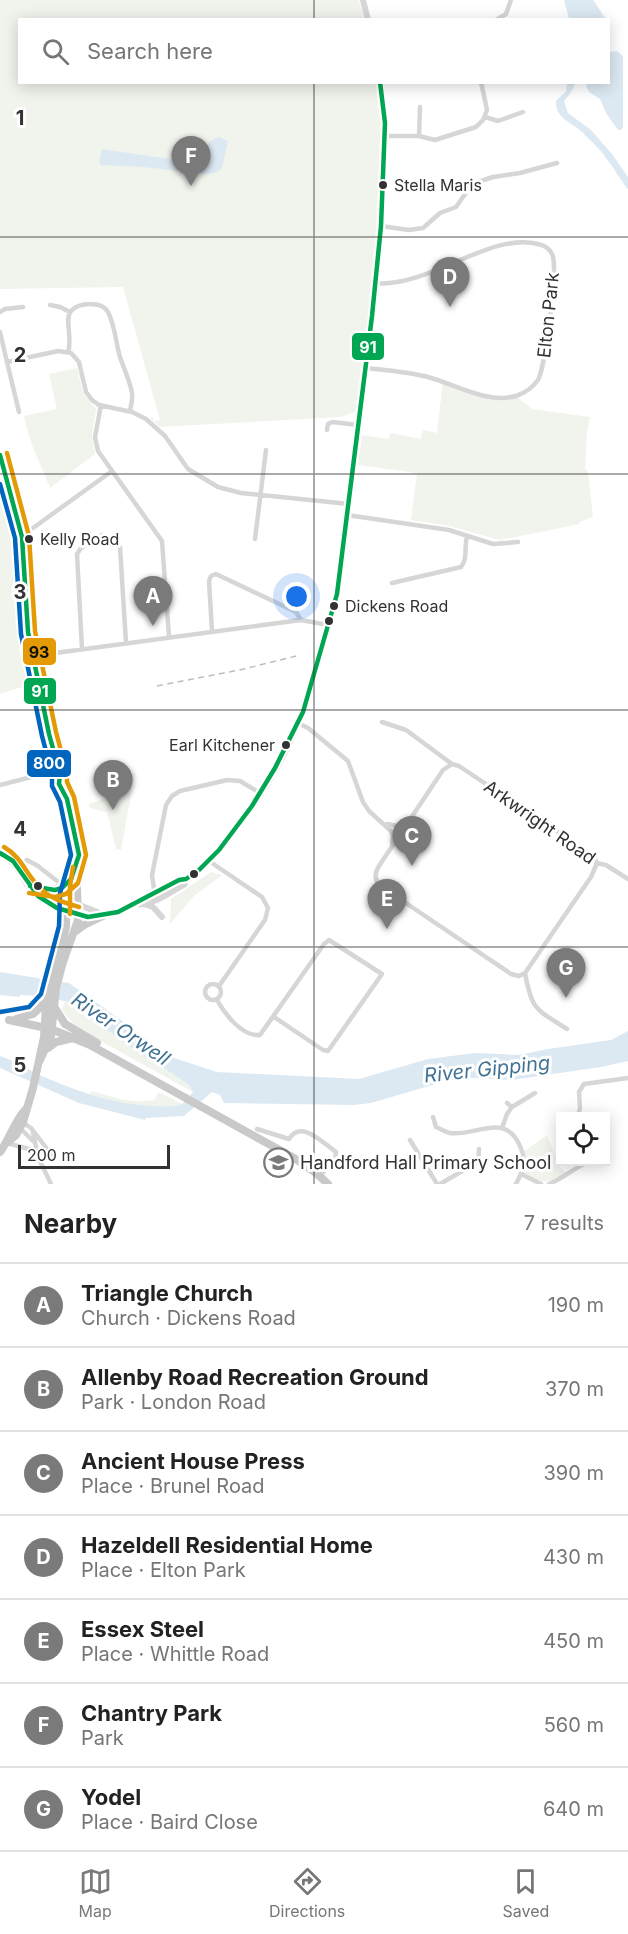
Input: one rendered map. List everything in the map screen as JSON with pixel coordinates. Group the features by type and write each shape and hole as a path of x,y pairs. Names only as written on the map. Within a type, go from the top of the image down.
{"main road":[{"path":"0,455 22,537 28,624 40,692 59,772 58,779 62,793 66,796 79,855 75,932 56,977"},
{"path":"0,853 11,859 43,900 77,914"},
{"path":"38,1066 45,1051 66,927 66,901 79,855"},
{"path":"32,888 55,890 62,888 71,879"},
{"path":"32,888 77,904"},
{"path":"75,932 105,915"},
{"path":"4,1020 33,1014 52,1000"},
{"path":"52,1000 65,1024 108,1050 111,1056"},
{"path":"4,1020 65,1024"},
{"path":"48,1024 111,1056 294,1158 328,1184"},
{"path":"0,1152 20,1124 26,1109 48,1024"},
{"path":"45,1051 56,1042 74,1037"}],"street":[{"path":"363,0 368,18"},
{"path":"499,18 506,14 511,0"},
{"path":"77,914 88,917 105,915 140,904 184,884 186,879 209,861 233,833 260,793 298,723 307,699 339,584 349,504 381,226 385,136 380,84"},
{"path":"385,136 419,136 440,140 476,127 485,117 488,107 482,84"},
{"path":"419,136 420,107"},
{"path":"485,117 498,121 523,112"},
{"path":"381,226 419,230 440,213 459,203 465,191 472,184 557,163"},
{"name":"Elton Park","path":"365,368 408,372 493,398 519,395 530,389 539,379 544,362 554,258 550,251 541,245 530,242 512,243 417,277 375,283"},
{"path":"16,300 17,308"},
{"path":"68,352 71,341 68,319 70,312 79,306 94,304 102,306 109,313 131,391 130,411"},
{"path":"50,305 70,312"},
{"path":"0,312 23,307"},
{"path":"0,332 19,412"},
{"path":"7,363 58,351 68,352 80,363 88,396 101,405 139,415 158,428 191,472 222,489 349,504"},
{"path":"101,405 95,442 99,454 162,541 169,637"},
{"path":"327,430 328,424 332,422 358,424"},
{"path":"255,539 266,450"},
{"path":"33,528 112,471"},
{"path":"347,515 432,527 493,544 518,542"},
{"path":"82,649 77,556 80,549 102,535 108,535 119,544 126,643"},
{"path":"392,584 461,567 465,560 467,536"},
{"path":"212,632 209,581 211,576 216,574 296,612 301,620"},
{"path":"33,656 301,620 328,625"},
{"name":"Arkwright Road","path":"382,722 406,730 452,764 459,766 592,855 597,863 606,865 628,879"},
{"path":"298,723 308,728 350,764 363,802 393,834 390,849"},
{"path":"452,764 443,770 378,866 375,878 382,887 511,974 519,976 525,973 591,877 597,863"},
{"path":"0,785 59,772"},
{"path":"158,895 152,883 152,875 166,805 174,794 231,780 244,783 260,793"},
{"path":"382,822 398,826 411,819"},
{"path":"16,865 27,860 39,866 57,881"},
{"path":"209,861 262,897 268,908 265,920 219,986"},
{"path":"77,904 105,915"},
{"path":"140,904 153,907 162,917"},
{"path":"219,986 210,984 205,992 208,998 217,1000 228,1017 254,1036 262,1034 327,940 332,940 382,974 328,1051 323,1050 274,1017"},
{"path":"525,973 529,994 535,1008 567,1029"},
{"path":"217,1000 222,993 219,986"},
{"path":"580,1112 579,1092 584,1084 628,1078"},
{"path":"502,1128 509,1105 535,1093"},
{"path":"433,1117 434,1130 452,1133 494,1127 502,1128 513,1134 523,1152 524,1165 516,1184"},
{"path":"20,1124 29,1126 51,1154"},
{"path":"20,1124 33,1141"},
{"path":"257,1129 289,1139 292,1133 298,1130 304,1131 336,1152 335,1159 320,1176"},
{"path":"33,1132 36,1151 52,1184"},
{"path":"410,1140 438,1184 480,1163 479,1149"},
{"path":"7,1142 36,1151"},
{"path":"549,1184 561,1180 579,1166"},
{"path":"521,1174 541,1184"}],"shaded area":[{"path":"0,0 359,0 364,18 18,18 18,84 377,84 384,108 381,226 360,410 341,417 160,427 150,418 153,417 154,421 160,420 123,287 0,289"},
{"path":"77,368 83,393 96,409 92,435 95,454 50,488 30,440 24,416 57,409 49,374"},
{"path":"443,381 489,396 518,398 532,409 590,417 585,469 588,471 593,517 579,522 580,524 500,540 449,526 411,520 417,473 358,465 362,435 389,439 390,433 421,439 423,430 437,433"},
{"path":"0,485 12,528 18,585 17,606 31,684 0,694"},
{"path":"135,773 121,850 116,849 107,812 90,808 89,804 109,797 104,779"},
{"path":"211,872 222,875 193,897 170,924 171,899"},
{"path":"65,1001 141,1055 189,1085 193,1092 77,1028 62,1010"},
{"path":"91,1091 137,1101 154,1100 159,1092 182,1104 160,1108 136,1106 90,1095"},
{"path":"547,1135 556,1157 556,1166 560,1166 567,1174 544,1182 521,1174 523,1152"}],"water":[{"path":"564,0 593,0 605,18 569,18"},
{"path":"617,51 623,56 623,127 621,130 618,130 606,113 600,99 589,92 586,86 587,84 610,84 610,52"},
{"path":"567,84 575,84 564,101 568,113 591,130 612,154 628,177 628,189 599,149 558,112 556,101 566,91"},
{"path":"219,137 228,141 223,164 215,173 101,165 99,162 102,149 183,161 198,160 210,141"},
{"path":"0,972 69,983 152,1042 165,1055 217,1072 359,1079 428,1059 475,1053 519,1055 611,1040 628,1031 628,1061 512,1080 472,1078 446,1081 371,1103 354,1105 224,1103 220,1095 212,1092 184,1116 145,1118 145,1120 79,1103 0,1068 0,1056 75,1089 124,1103 176,1106 182,1104 193,1092 189,1085 141,1055 68,1002 43,996 0,995"}],"railway":[{"path":"157,686 244,669 300,655"}],"transit line":[{"name":"91","path":"0,853 13,861 38,896 57,908 88,917 118,912 179,880 186,879 198,871 219,850 252,806 275,768 303,712 337,594 372,316 381,226 385,123 380,84"},
{"name":"93","path":"7,453 29,536 35,631 67,773 67,782 74,797 86,855 78,883 66,894 55,897 29,893"},
{"name":"91","path":"0,455 22,537 28,632 49,734 60,774 59,784 67,799 79,855 71,879 62,888 55,890 30,886"},
{"name":"800","path":"0,484 15,538 21,634 52,774 52,786 60,802 71,855 60,893 59,926 41,994 29,1007 0,1012"},
{"name":"93","path":"4,847 15,856 45,892 79,907"},
{"name":"93","path":"70,914 73,867"}],"place":[{"name":"Stella Maris","path":"383,185"},
{"name":"Chantry Park","path":"191,186"},
{"name":"Hazeldell Residential Home","path":"450,307"},
{"name":"Kelly Road","path":"29,539"},
{"name":"Dickens Road","path":"334,606"},
{"name":"Triangle Church","path":"153,626"},
{"name":"Earl Kitchener","path":"286,745"},
{"name":"Allenby Road Recreation Ground","path":"113,810"},
{"name":"Ancient House Press","path":"412,866"},
{"name":"Essex Steel","path":"387,929"},
{"name":"Yodel","path":"566,998"},
{"name":"Handford Hall Primary School","path":"279,1162"}],"water label":[{"name":"River Orwell","path":"121,1029"},
{"name":"River Gipping","path":"487,1069"}]}
